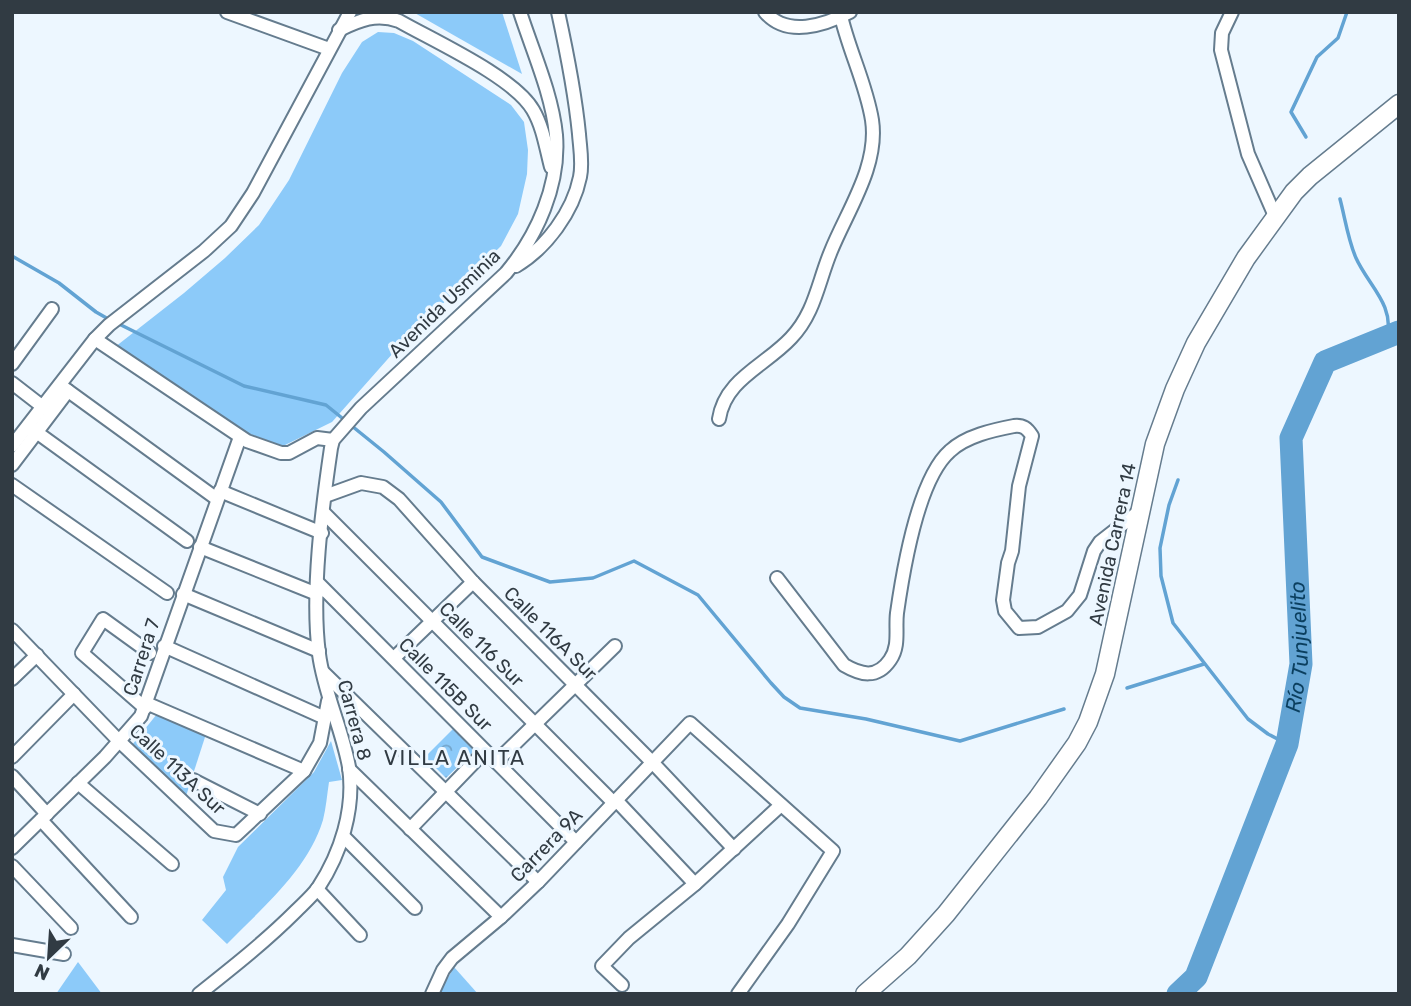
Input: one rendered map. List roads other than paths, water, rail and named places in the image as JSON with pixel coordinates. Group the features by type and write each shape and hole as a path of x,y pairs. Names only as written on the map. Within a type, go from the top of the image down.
{"main road":[{"name":"Avenida Carrera 14","path":"865,994 908,956 947,914 1038,798 1077,743 1088,722 1105,674 1155,444 1175,389 1212,315 1294,191 1399,104"}],"street":[{"path":"227,12 330,49"},
{"path":"12,446 32,429 64,388 95,339 109,325 232,226 253,193 349,12"},
{"name":"Avenida Usminia","path":"332,440 353,416 506,272 522,254 533,235 544,208 556,151 553,117 520,12"},
{"path":"506,272 541,247 570,202 580,178 581,161 574,87 558,12"},
{"path":"719,419 729,390 792,337 808,316 818,295 831,251 865,173 872,144 872,121 844,14 818,24 791,27 770,18 765,12"},
{"path":"1232,12 1222,33 1221,50 1248,154 1275,216"},
{"path":"339,30 374,16 387,17 399,21 501,79 524,97 534,111 553,174"},
{"path":"12,364 52,309"},
{"path":"95,339 240,437 281,453 289,453 312,439 324,437 332,440"},
{"path":"12,383 43,407"},
{"path":"12,465 43,407 64,388"},
{"path":"64,388 219,495 322,533"},
{"path":"777,578 844,665 860,674 872,674 885,667 896,648 900,594 922,498 942,460 961,443 1021,425 1028,429 1031,436 1019,486 1012,551 1007,563 1003,600 1005,611 1019,628 1038,627 1067,611 1080,595 1094,551 1100,542 1141,510"},
{"path":"32,429 187,541"},
{"name":"Carrera 7","path":"12,848 120,741 135,724 146,705 164,646 240,437"},
{"name":"Carrera 8","path":"199,994 278,929 317,889 344,837 350,800 349,769 319,651 317,588 332,440"},
{"name":"Calle 116A Sur","path":"325,496 361,483 383,487 399,499 472,582 652,762 734,849"},
{"path":"12,485 167,593"},
{"name":"Calle 116 Sur","path":"324,513 615,801 695,884"},
{"name":"Calle 115B Sur","path":"200,547 317,588 394,658 576,842"},
{"path":"394,658 472,582"},
{"path":"183,594 319,651"},
{"path":"150,653 103,619 82,653 146,705 304,771"},
{"name":"Calle 113A Sur","path":"12,630 120,741 214,831 236,835 260,814"},
{"path":"164,646 325,718"},
{"path":"496,762 615,646"},
{"path":"12,679 37,656"},
{"path":"323,672 538,882"},
{"path":"12,757 74,694"},
{"path":"193,780 260,814 304,771 320,743 329,698"},
{"name":"Carrera 9A","path":"432,994 452,958 538,882 690,723 781,805"},
{"path":"410,829 485,751"},
{"path":"349,769 501,917"},
{"path":"12,776 131,917"},
{"path":"78,783 172,864"},
{"path":"622,985 602,966 629,938 695,884 781,805 832,851 788,924 738,994"},
{"path":"344,837 415,908"},
{"path":"12,866 71,928"},
{"path":"317,889 360,935"},
{"path":"12,945 64,954"}],"waterway":[{"path":"1306,137 1291,112 1317,57 1338,38 1347,12"},
{"path":"1340,199 1356,258 1384,305 1387,337"},
{"path":"12,256 59,283 110,320"},
{"path":"117,323 244,386 326,405 441,502 482,557 550,582 593,578 634,561 698,595 771,683 784,697 800,708 866,719 960,741 1064,709"},
{"name":"Río Tunjuelito","path":"1178,994 1196,977 1287,744 1301,664 1291,438 1325,362 1399,332"},
{"path":"1178,480 1169,505 1160,548 1161,576 1173,623 1248,719 1287,744"},
{"path":"1127,688 1204,664"}],"district":[{"name":"VILLA ANITA","path":"455,758"}]}
